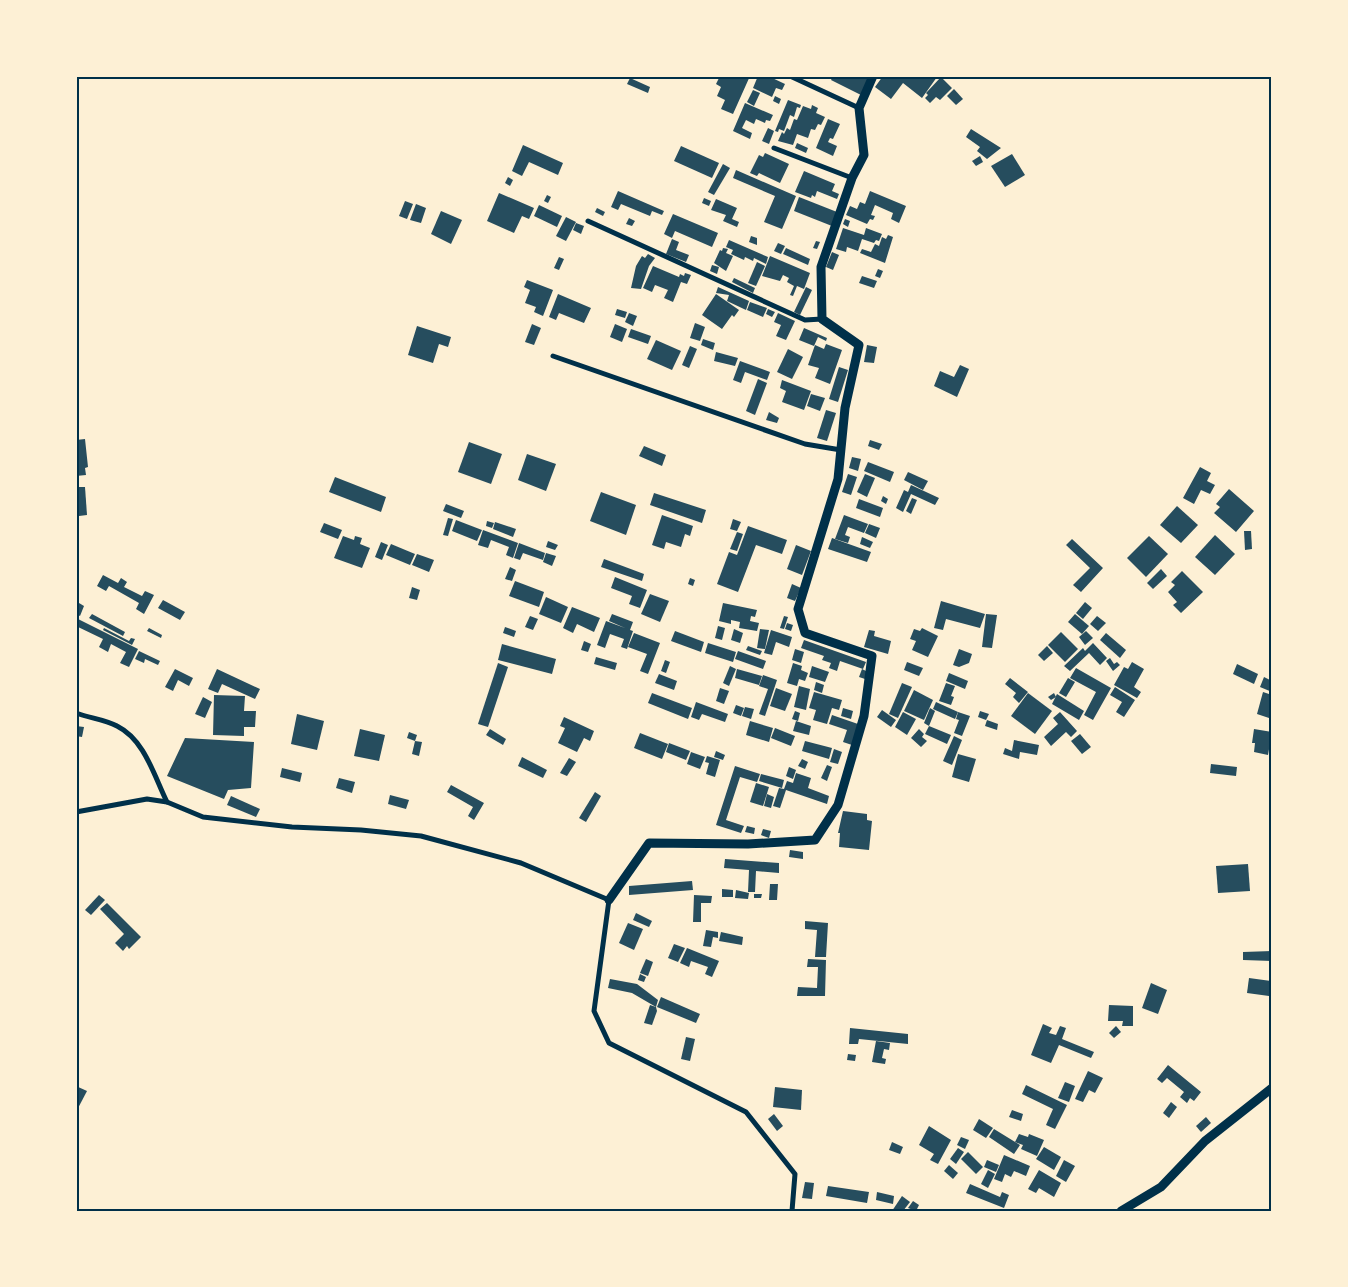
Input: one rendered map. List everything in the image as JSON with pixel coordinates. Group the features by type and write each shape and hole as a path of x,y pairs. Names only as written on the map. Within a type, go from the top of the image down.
{"street":[{"path":"790,76 859,108"},
{"path":"822,318 820,267 852,178 864,155 859,108 873,76"},
{"path":"774,148 852,178"},
{"path":"588,221 805,320 822,318 859,345 846,408 838,479 798,608 805,633 872,656 864,716 838,805 832,818 815,840 748,844 650,843 609,900 594,1011 609,1043 746,1112 795,1174 792,1211"},
{"path":"553,356 805,444 840,450"},
{"path":"76,713 116,725 127,732 137,742 149,762 167,802"},
{"path":"76,812 147,799 167,802 203,817 292,827 361,830 421,836 521,863 609,900"},
{"path":"1121,1211 1161,1187 1205,1141 1272,1088"}],"building":[{"path":"720,76 750,76 733,114 721,109 725,100 717,96 721,87 716,84"},
{"path":"758,76 768,76 785,84 782,90 776,88 772,97 753,88"},
{"path":"833,76 870,76 861,95 831,80"},
{"path":"883,76 937,77 922,98 903,83 891,99 875,87"},
{"path":"941,77 952,88 940,100 936,97 930,103 925,98 928,95 926,93"},
{"path":"630,78 650,87 648,93 627,84"},
{"path":"954,89 963,99 956,105 947,96"},
{"path":"753,90 760,93 754,106 747,102"},
{"path":"775,96 781,99 779,104 773,101"},
{"path":"788,100 801,105 800,108 797,107 794,117 790,115 784,131 779,129 778,132 775,131"},
{"path":"745,103 773,115 770,121 766,120 765,123 756,119 754,124 746,120 742,128 752,133 750,139 733,131"},
{"path":"812,105 818,108 816,113 825,117 821,125 818,124 815,130 811,129 808,138 797,134 793,145 778,141 782,132 784,134 787,128 790,130 794,119 797,120 803,106 811,109"},
{"path":"828,119 840,124 833,139 830,138 828,142 837,146 833,156 816,148"},
{"path":"768,128 774,131 769,144 762,141"},
{"path":"971,129 1001,148 987,159 977,151 980,147 966,137"},
{"path":"797,143 808,148 806,153 795,148"},
{"path":"523,145 563,163 558,175 529,162 522,176 512,171"},
{"path":"681,146 719,163 712,178 674,161"},
{"path":"765,153 789,164 780,183 759,173 757,176 750,173 759,155 763,157"},
{"path":"1012,154 1025,175 1005,187 991,166"},
{"path":"980,156 983,162 976,166 972,161"},
{"path":"723,164 730,168 714,195 708,192"},
{"path":"736,170 796,196 782,229 764,222 775,196 733,178"},
{"path":"804,171 835,184 832,191 839,194 837,199 817,191 815,197 812,195 811,198 795,192"},
{"path":"508,177 513,180 510,186 505,183"},
{"path":"618,191 664,211 662,215 652,211 650,216 621,204 618,210 611,207"},
{"path":"870,191 906,206 899,223 891,219 893,213 875,205 871,215 875,216 867,224 846,215 850,206 857,209 860,202 865,204"},
{"path":"499,193 534,208 529,219 522,216 514,233 487,221"},
{"path":"547,195 551,197 548,203 544,201"},
{"path":"799,197 837,212 832,226 794,211"},
{"path":"704,198 711,201 709,206 702,203"},
{"path":"716,199 737,208 732,219 739,222 737,227 723,221 726,215 711,210"},
{"path":"405,201 413,204 407,219 399,216"},
{"path":"416,204 426,208 421,223 410,220"},
{"path":"539,205 562,216 557,227 534,216"},
{"path":"597,208 605,212 603,216 595,212"},
{"path":"441,211 462,220 451,244 431,234"},
{"path":"673,214 718,233 712,247 675,231 672,238 664,234"},
{"path":"566,217 576,222 566,241 556,236"},
{"path":"629,218 635,221 632,226 626,224"},
{"path":"845,219 850,221 848,227 843,224"},
{"path":"576,223 584,226 581,234 573,230"},
{"path":"843,228 864,235 866,228 882,234 879,241 876,240 874,243 862,239 858,251 847,247 846,252 836,249"},
{"path":"888,235 893,237 885,263 860,253 862,249 871,252 875,244 879,246 882,237 886,239"},
{"path":"751,236 757,238 757,245 749,242"},
{"path":"672,239 679,242 676,250 689,255 686,262 666,254"},
{"path":"729,240 768,257 766,264 754,258 753,261 745,257 744,260 731,254 733,250 726,247"},
{"path":"816,241 820,242 817,249 813,248"},
{"path":"778,243 785,246 781,254 774,251"},
{"path":"723,248 728,249 726,253 733,256 726,271 714,263 720,250 722,251"},
{"path":"786,248 810,259 808,265 783,254"},
{"path":"832,252 839,255 833,270 826,267"},
{"path":"648,254 655,258 649,266 641,289 631,288 636,266 642,256 645,258"},
{"path":"770,256 810,273 804,289 797,286 793,296 790,295 794,286 787,282 789,278 783,275 780,281 762,276"},
{"path":"559,257 564,259 559,270 554,268"},
{"path":"757,262 765,266 756,286 748,283"},
{"path":"712,265 719,267 717,274 710,271"},
{"path":"653,266 679,277 680,274 684,276 685,273 691,275 687,284 681,282 673,302 664,298 668,290 655,285 652,292 643,288"},
{"path":"878,269 883,271 880,278 875,276"},
{"path":"862,276 877,281 874,288 859,283"},
{"path":"734,278 755,288 753,293 732,282"},
{"path":"527,280 553,290 543,316 534,312 536,307 525,303 530,290 524,287"},
{"path":"718,287 749,301 746,310 727,301 729,295 716,293"},
{"path":"806,287 812,290 800,315 794,312"},
{"path":"558,294 591,308 584,323 559,313 556,320 549,317"},
{"path":"716,294 739,310 734,317 732,315 722,329 702,315"},
{"path":"750,302 767,308 763,317 747,310"},
{"path":"617,309 627,312 625,318 615,315"},
{"path":"768,309 775,312 772,317 766,314"},
{"path":"629,313 637,316 633,326 625,322"},
{"path":"778,313 795,321 786,340 776,336 781,325 774,322"},
{"path":"695,323 705,327 700,341 690,338"},
{"path":"532,324 541,328 534,345 525,342"},
{"path":"615,324 627,329 622,342 610,337"},
{"path":"417,326 451,337 448,347 439,344 433,363 408,355"},
{"path":"804,328 827,338 826,341 818,337 814,346 799,340"},
{"path":"631,329 651,336 648,344 628,337"},
{"path":"703,339 715,343 713,350 701,345"},
{"path":"656,340 681,351 672,370 647,359"},
{"path":"826,344 842,350 830,384 815,378 819,368 808,365 815,345 824,349"},
{"path":"867,345 877,347 874,363 864,362"},
{"path":"690,346 697,349 689,368 682,365"},
{"path":"788,349 803,357 792,379 777,372"},
{"path":"716,352 738,358 735,366 714,361"},
{"path":"740,361 770,372 767,380 745,372 741,383 733,380"},
{"path":"960,365 969,369 957,397 934,386 940,371 954,377"},
{"path":"839,367 848,370 838,402 829,399"},
{"path":"758,379 767,383 755,415 746,411"},
{"path":"782,380 811,391 804,410 782,402 786,391 780,388"},
{"path":"811,394 825,398 820,411 807,406"},
{"path":"826,410 836,413 827,441 817,438"},
{"path":"769,412 779,418 777,423 766,420"},
{"path":"85,439 88,467 85,468 86,475 76,476 76,440"},
{"path":"870,440 882,444 879,450 868,446"},
{"path":"469,442 502,454 491,484 458,472"},
{"path":"644,446 666,455 662,466 639,456"},
{"path":"527,454 556,464 546,491 518,480"},
{"path":"852,457 861,459 858,471 849,468"},
{"path":"868,462 894,472 890,482 864,471"},
{"path":"1200,467 1211,473 1207,481 1215,485 1210,494 1201,490 1194,504 1183,498"},
{"path":"908,472 928,481 923,490 904,480"},
{"path":"848,474 857,477 851,495 842,492"},
{"path":"865,474 875,478 867,497 857,492"},
{"path":"335,477 386,497 381,512 329,492"},
{"path":"911,485 939,498 935,505 911,494 903,512 896,508 904,490 908,492"},
{"path":"77,487 85,487 87,515 79,516"},
{"path":"1229,489 1254,511 1236,532 1214,513 1220,507 1216,504"},
{"path":"601,492 636,505 626,535 590,521"},
{"path":"654,493 706,510 702,523 650,505"},
{"path":"883,496 888,499 886,504 881,501"},
{"path":"912,498 917,500 911,514 906,511"},
{"path":"859,499 883,508 880,517 856,508"},
{"path":"446,504 464,511 461,518 443,511"},
{"path":"1177,506 1198,525 1181,543 1160,525"},
{"path":"662,515 693,526 690,536 685,534 681,547 666,542 664,549 652,545"},
{"path":"844,515 868,524 864,533 848,527 845,535 850,537 848,543 835,539"},
{"path":"448,518 453,519 448,536 443,535"},
{"path":"733,519 741,522 737,531 730,529"},
{"path":"456,520 482,530 477,541 452,531"},
{"path":"487,521 494,523 492,528 486,526"},
{"path":"495,522 516,529 513,537 493,529"},
{"path":"324,523 342,530 338,539 320,532"},
{"path":"869,524 880,528 876,538 865,533"},
{"path":"748,526 787,540 782,554 756,545 738,592 717,584 729,552 737,555"},
{"path":"483,530 518,543 513,558 506,555 509,547 491,540 488,548 478,545"},
{"path":"1244,531 1251,531 1252,549 1245,550"},
{"path":"737,532 743,534 737,551 730,549"},
{"path":"1215,535 1235,554 1215,575 1195,557"},
{"path":"343,536 354,540 355,536 362,538 360,544 370,548 362,568 334,558"},
{"path":"1149,536 1168,554 1146,577 1127,558"},
{"path":"862,537 873,542 870,548 860,544"},
{"path":"832,538 871,552 867,562 828,549"},
{"path":"1072,539 1103,568 1081,592 1073,585 1090,568 1066,545"},
{"path":"548,541 558,545 555,550 546,547"},
{"path":"381,542 388,545 382,560 375,557"},
{"path":"519,543 545,553 543,560 523,553 520,560 514,558"},
{"path":"391,544 415,554 410,565 386,555"},
{"path":"796,545 811,551 802,575 787,569"},
{"path":"546,553 556,556 552,566 543,562"},
{"path":"417,554 434,560 429,572 412,565"},
{"path":"604,559 644,574 642,581 601,567"},
{"path":"510,567 516,570 512,581 505,579"},
{"path":"1161,569 1167,576 1153,589 1147,583"},
{"path":"1182,571 1203,592 1181,613 1173,605 1177,602 1168,592 1175,585 1171,582"},
{"path":"103,575 118,583 121,578 127,582 124,587 142,596 145,591 154,595 144,614 136,609 139,603 109,586 106,591 97,586"},
{"path":"615,577 647,590 640,608 629,604 632,596 611,588"},
{"path":"690,578 695,580 693,586 688,584"},
{"path":"515,581 544,592 539,607 509,596"},
{"path":"792,584 801,588 795,601 787,598"},
{"path":"412,587 420,590 417,600 409,598"},
{"path":"650,594 669,601 660,622 641,614"},
{"path":"546,597 568,607 561,623 539,614"},
{"path":"163,600 185,612 180,620 158,608"},
{"path":"941,601 985,614 980,628 946,619 943,630 934,628"},
{"path":"1085,602 1092,608 1083,619 1076,613"},
{"path":"79,603 84,606 80,616 76,614"},
{"path":"723,603 757,610 755,617 751,616 750,621 759,623 757,631 739,628 740,622 731,620 731,624 719,621"},
{"path":"572,607 600,618 594,632 577,624 573,633 563,628"},
{"path":"92,614 125,632 123,636 89,618"},
{"path":"612,614 633,622 630,630 633,631 627,649 621,647 624,639 610,634 605,648 597,645 606,621 625,628 609,621"},
{"path":"986,614 997,615 992,648 982,647"},
{"path":"1075,614 1089,626 1082,634 1068,622"},
{"path":"530,616 538,619 533,630 525,627"},
{"path":"784,616 788,617 784,629 780,628"},
{"path":"1097,616 1106,623 1098,631 1090,624"},
{"path":"76,618 138,649 129,667 120,663 126,652 111,644 108,652 99,647 103,639 76,626"},
{"path":"787,623 793,625 791,631 785,629"},
{"path":"718,626 725,628 722,640 715,638"},
{"path":"505,627 516,631 514,637 503,633"},
{"path":"104,628 129,641 131,638 135,639 132,645 103,630"},
{"path":"149,628 162,635 161,638 147,631"},
{"path":"922,628 938,636 928,657 912,650 916,641 910,639 914,629 920,631"},
{"path":"734,629 743,633 740,643 731,640"},
{"path":"760,629 769,630 765,649 757,648"},
{"path":"771,630 792,637 789,647 776,642 772,655 764,653"},
{"path":"869,630 875,631 874,636 891,641 888,654 864,647"},
{"path":"675,631 704,642 701,652 671,641"},
{"path":"1086,631 1093,638 1085,645 1079,637"},
{"path":"1061,632 1078,649 1065,662 1048,645"},
{"path":"634,633 660,643 648,674 640,671 647,654 628,647"},
{"path":"1106,633 1126,650 1120,658 1100,640"},
{"path":"804,640 866,662 863,669 840,661 837,671 829,668 831,663 822,660 824,656 801,648"},
{"path":"584,641 591,644 588,652 581,650"},
{"path":"708,643 736,652 733,662 705,653"},
{"path":"1093,643 1107,658 1100,665 1089,653 1070,671 1064,666 1083,648 1085,651"},
{"path":"502,644 556,659 552,674 498,660"},
{"path":"748,646 762,651 760,655 746,650"},
{"path":"1047,646 1053,653 1044,661 1038,655"},
{"path":"795,649 804,652 801,663 792,660"},
{"path":"959,649 972,654 969,663 959,667 953,665"},
{"path":"139,651 160,661 158,665 145,659 144,663 135,659"},
{"path":"738,651 766,661 763,669 735,659"},
{"path":"596,657 617,663 615,670 594,664"},
{"path":"1110,658 1114,664 1117,662 1120,665 1113,671 1106,661"},
{"path":"665,660 670,662 666,673 661,671"},
{"path":"907,662 923,668 919,676 904,670"},
{"path":"1132,662 1144,669 1134,687 1141,692 1137,698 1114,685 1124,667 1128,669"},
{"path":"498,663 508,667 488,727 478,724"},
{"path":"793,663 802,666 801,670 808,673 805,681 799,679 797,686 787,683"},
{"path":"1237,664 1258,674 1254,684 1233,674"},
{"path":"730,666 736,669 729,686 723,683"},
{"path":"812,666 829,672 825,682 809,677"},
{"path":"1076,668 1111,688 1093,720 1084,715 1096,692 1070,678"},
{"path":"175,669 193,678 189,686 178,680 173,691 165,687"},
{"path":"217,669 260,689 255,699 222,684 218,693 208,689"},
{"path":"737,669 762,676 759,685 735,678"},
{"path":"862,669 868,672 865,679 859,677"},
{"path":"949,673 968,681 965,689 946,681"},
{"path":"659,674 677,681 674,690 655,683"},
{"path":"763,675 777,680 765,716 759,714 768,689 759,686"},
{"path":"1264,677 1272,681 1272,692 1260,687"},
{"path":"1010,678 1028,692 1019,703 1013,697 1016,693 1005,684"},
{"path":"1068,678 1075,682 1066,697 1059,693"},
{"path":"816,682 824,685 822,693 814,690"},
{"path":"902,683 912,687 898,718 889,714"},
{"path":"946,683 955,686 951,696 954,697 951,705 939,701"},
{"path":"799,686 810,689 806,710 794,707"},
{"path":"1115,687 1135,700 1124,717 1116,712 1122,702 1110,695"},
{"path":"720,688 729,691 724,704 716,701"},
{"path":"776,688 792,694 785,711 770,706"},
{"path":"914,690 933,700 924,720 904,711"},
{"path":"814,692 842,700 839,710 832,708 827,724 813,720 816,710 809,708"},
{"path":"1263,692 1272,695 1272,719 1257,714"},
{"path":"652,693 692,708 688,719 648,703"},
{"path":"1028,693 1052,711 1035,734 1011,716"},
{"path":"1054,693 1056,697 1051,700 1048,697"},
{"path":"1057,694 1084,711 1079,720 1052,704"},
{"path":"214,695 245,696 244,711 256,711 255,727 244,727 244,736 213,735"},
{"path":"203,697 212,702 205,718 195,714"},
{"path":"696,702 728,714 725,722 702,714 699,720 691,717"},
{"path":"936,702 958,712 955,719 933,709"},
{"path":"736,705 744,708 741,716 733,713"},
{"path":"745,707 754,709 751,719 742,716"},
{"path":"843,708 853,711 851,719 841,716"},
{"path":"930,708 935,711 929,726 924,723"},
{"path":"882,710 896,720 891,727 877,717"},
{"path":"795,711 800,713 798,721 792,719"},
{"path":"980,711 989,714 986,720 978,717"},
{"path":"903,712 916,719 907,735 895,727"},
{"path":"958,712 970,716 962,736 954,733 959,720 956,719"},
{"path":"1060,712 1077,731 1071,737 1066,732 1051,746 1044,737 1058,724 1053,718"},
{"path":"297,714 324,721 317,750 291,744"},
{"path":"832,715 858,724 852,745 843,742 847,730 829,724"},
{"path":"564,717 594,731 590,741 584,738 577,752 558,743 565,728 560,726"},
{"path":"987,720 998,724 997,730 985,726"},
{"path":"750,721 773,728 769,742 746,735"},
{"path":"796,721 811,726 809,735 793,731"},
{"path":"76,726 84,727 82,737 76,736"},
{"path":"929,726 951,735 947,744 925,734"},
{"path":"775,728 795,736 791,746 771,738"},
{"path":"360,729 385,735 379,761 354,756"},
{"path":"490,729 506,739 503,745 486,735"},
{"path":"919,729 924,734 922,737 927,741 921,747 911,738"},
{"path":"1254,729 1272,732 1268,755 1254,752 1255,743 1252,743"},
{"path":"409,732 417,735 415,741 407,738"},
{"path":"640,733 668,744 662,759 634,748"},
{"path":"1080,734 1091,747 1082,754 1071,741"},
{"path":"954,736 962,740 952,765 943,761"},
{"path":"185,738 254,742 251,788 228,790 224,799 167,776"},
{"path":"1014,740 1039,745 1037,755 1020,752 1019,759 1003,754 1005,748 1012,751"},
{"path":"415,741 422,742 419,756 412,754"},
{"path":"805,741 832,748 829,759 802,751"},
{"path":"669,743 690,751 686,760 666,752"},
{"path":"834,749 842,752 838,764 830,762"},
{"path":"716,751 725,755 723,760 714,757"},
{"path":"691,752 705,757 700,769 687,764"},
{"path":"958,754 976,759 969,782 952,777"},
{"path":"707,756 720,760 715,777 706,774 709,763 705,762"},
{"path":"522,757 547,770 543,778 518,766"},
{"path":"569,758 576,762 567,776 560,773"},
{"path":"802,759 808,762 805,769 798,766"},
{"path":"1211,764 1237,767 1236,776 1210,773"},
{"path":"827,765 832,767 827,781 821,778"},
{"path":"735,766 760,774 757,782 740,777 726,820 744,826 741,833 716,825"},
{"path":"789,767 796,770 793,779 786,776"},
{"path":"282,768 302,773 300,782 280,777"},
{"path":"796,773 811,778 808,788 829,796 827,804 786,790 780,808 773,806 779,788 784,789 787,781 793,783"},
{"path":"761,774 784,780 782,788 759,781"},
{"path":"339,778 355,782 352,793 336,788"},
{"path":"756,783 769,787 763,806 750,802"},
{"path":"451,785 484,803 474,820 468,816 473,807 447,792"},
{"path":"595,792 601,796 586,822 579,818"},
{"path":"767,794 774,797 771,808 764,806"},
{"path":"390,795 409,800 406,809 388,804"},
{"path":"231,796 260,809 256,817 227,805"},
{"path":"843,811 867,814 867,820 872,821 869,850 839,847 840,833 838,833"},
{"path":"747,826 755,828 754,834 745,832"},
{"path":"763,829 771,831 769,838 761,835"},
{"path":"790,850 803,852 803,859 789,857"},
{"path":"725,859 779,863 779,873 756,871 755,892 748,892 749,870 724,868"},
{"path":"1248,864 1250,891 1218,893 1216,866"},
{"path":"692,881 693,890 629,895 629,886"},
{"path":"770,884 778,884 777,900 769,900"},
{"path":"722,889 733,890 733,897 722,897"},
{"path":"736,890 749,893 748,899 735,898"},
{"path":"754,894 762,894 761,898 754,898"},
{"path":"99,895 105,900 91,915 85,910"},
{"path":"694,895 712,896 711,903 701,903 701,922 693,922"},
{"path":"107,903 141,937 129,949 127,946 123,951 115,943 124,934 100,909"},
{"path":"636,913 652,921 649,927 633,920"},
{"path":"805,921 828,923 826,957 815,957 817,930 805,929"},
{"path":"628,923 643,929 634,950 619,943"},
{"path":"706,930 718,932 718,938 713,937 711,947 703,946"},
{"path":"721,932 743,937 742,945 719,941"},
{"path":"674,944 685,948 678,962 668,958"},
{"path":"687,948 719,961 712,977 705,974 708,967 691,961 689,967 680,963"},
{"path":"1272,951 1272,961 1243,960 1243,952"},
{"path":"646,959 653,962 648,976 640,973"},
{"path":"808,959 826,960 825,996 797,996 798,987 817,988 818,967 807,967"},
{"path":"640,974 646,977 644,982 638,980"},
{"path":"1249,978 1271,981 1269,996 1247,993"},
{"path":"610,979 637,984 658,1000 656,1007 632,993 608,988"},
{"path":"1151,983 1167,990 1158,1014 1142,1008"},
{"path":"661,997 700,1014 696,1023 657,1007"},
{"path":"650,1005 656,1007 657,1011 652,1025 644,1023"},
{"path":"1109,1005 1133,1006 1133,1026 1122,1026 1123,1021 1108,1021"},
{"path":"1043,1024 1052,1028 1049,1033 1056,1035 1060,1026 1066,1028 1062,1039 1094,1052 1091,1058 1059,1045 1051,1063 1031,1055"},
{"path":"1116,1026 1121,1032 1114,1038 1109,1033"},
{"path":"850,1028 908,1034 908,1044 859,1039 858,1044 849,1044"},
{"path":"686,1037 695,1039 690,1061 681,1059"},
{"path":"876,1041 890,1043 889,1050 884,1049 882,1058 886,1059 885,1064 872,1062"},
{"path":"848,1054 856,1055 855,1061 847,1060"},
{"path":"1168,1065 1201,1092 1194,1101 1190,1098 1187,1103 1180,1097 1184,1092 1167,1078 1162,1083 1157,1079"},
{"path":"1088,1071 1103,1078 1095,1093 1089,1090 1083,1102 1075,1099"},
{"path":"1065,1082 1075,1086 1069,1102 1058,1098"},
{"path":"1026,1085 1067,1105 1055,1129 1046,1125 1053,1109 1022,1094"},
{"path":"76,1086 87,1091 76,1112"},
{"path":"775,1087 802,1090 801,1110 773,1107"},
{"path":"1171,1102 1177,1107 1169,1118 1163,1113"},
{"path":"1012,1110 1023,1114 1021,1121 1009,1117"},
{"path":"774,1114 783,1126 777,1131 768,1119"},
{"path":"1206,1117 1211,1123 1201,1132 1196,1126"},
{"path":"979,1119 993,1128 986,1138 973,1130"},
{"path":"929,1126 951,1140 938,1164 930,1160 934,1154 919,1145"},
{"path":"994,1129 1020,1145 1014,1154 989,1137"},
{"path":"1019,1134 1028,1137 1029,1134 1044,1140 1037,1156 1021,1149 1023,1145 1015,1142"},
{"path":"961,1137 969,1140 965,1149 957,1145"},
{"path":"892,1142 903,1147 900,1154 889,1150"},
{"path":"1044,1147 1061,1157 1054,1170 1036,1159"},
{"path":"958,1148 964,1152 956,1164 950,1159"},
{"path":"968,1152 983,1167 976,1174 961,1159"},
{"path":"1004,1155 1030,1166 1026,1176 1014,1171 1011,1177 1005,1174 1002,1182 994,1179"},
{"path":"987,1160 999,1165 996,1172 984,1167"},
{"path":"1064,1160 1075,1166 1066,1182 1056,1176"},
{"path":"949,1165 958,1173 953,1179 944,1171"},
{"path":"988,1170 995,1174 988,1188 981,1184"},
{"path":"1039,1170 1061,1183 1054,1197 1039,1188 1036,1193 1028,1189"},
{"path":"805,1182 814,1183 812,1199 802,1198"},
{"path":"970,1184 1000,1197 1002,1192 1009,1195 1004,1208 966,1193"},
{"path":"828,1186 869,1192 867,1203 826,1196"},
{"path":"877,1192 894,1196 893,1204 876,1200"},
{"path":"902,1196 910,1202 903,1211 892,1211"},
{"path":"913,1201 919,1205 916,1211 908,1208"}]}
